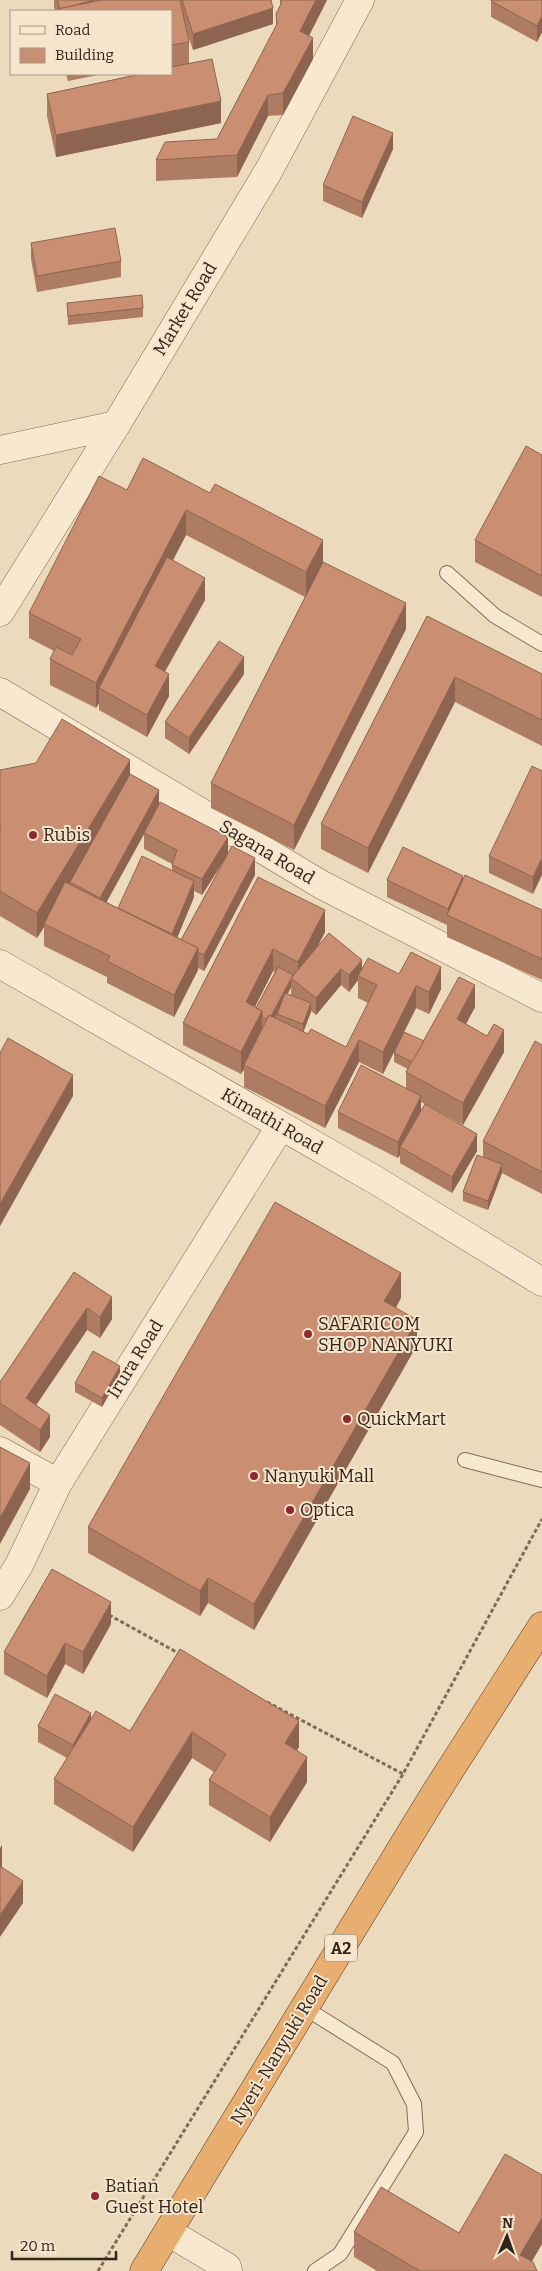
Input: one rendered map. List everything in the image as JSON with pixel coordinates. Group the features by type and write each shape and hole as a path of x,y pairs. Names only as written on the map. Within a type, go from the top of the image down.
{"highway":[{"name":"Nyeri-Nanyuki Road","path":"144,2271 434,1796 542,1626"}],"street":[{"name":"Market Road","path":"0,612 116,425 269,170 360,0"},
{"path":"0,450 116,425"},
{"name":"Sagana Road","path":"0,692 322,885 542,998"},
{"name":"Kimathi Road","path":"0,964 377,1181 542,1282"},
{"name":"Irura Road","path":"0,1596 19,1565 58,1483 280,1126"},
{"path":"0,1451 58,1483"},
{"path":"168,2232 232,2270"}],"lane":[{"path":"446,573 495,616 542,644"},
{"path":"465,1460 542,1480"},
{"path":"304,2008 393,2063 414,2104 416,2132 340,2254 315,2271"}],"path":[{"path":"98,2271 403,1774 542,1519"},
{"path":"106,1613 184,1656"},
{"path":"261,1699 352,1749 403,1774 434,1796"}],"building":[{"path":"57,0 94,0 60,9"},
{"path":"102,0 180,0 189,42 172,45 172,10 57,9"},
{"path":"182,0 271,0 273,8 193,34"},
{"path":"281,0 316,0 300,31 313,38 283,93 268,95 237,155 156,160 165,142 217,139 277,24 276,14"},
{"path":"491,0 542,0 542,16 537,26"},
{"path":"212,59 221,101 56,135 47,94 136,75 172,75 172,67"},
{"path":"353,116 393,133 362,202 323,185"},
{"path":"115,228 121,261 37,276 31,243"},
{"path":"142,295 143,308 68,316 67,303"},
{"path":"526,446 542,455 542,576 475,540"},
{"path":"143,458 210,493 215,484 323,540 306,572 186,510 96,683 50,659 56,647 72,655 81,639 29,613 99,476 127,490"},
{"path":"167,557 205,578 155,666 169,674 147,715 99,688"},
{"path":"323,562 406,603 294,825 211,783"},
{"path":"427,616 542,674 542,720 455,677 368,848 321,824"},
{"path":"219,641 244,657 189,738 165,722"},
{"path":"62,719 130,760 37,913 0,891 0,770 36,763"},
{"path":"532,766 542,771 542,858 533,877 489,856"},
{"path":"130,774 159,790 100,898 70,882"},
{"path":"160,802 228,837 202,879 172,865 177,850 144,833"},
{"path":"232,846 255,858 204,955 198,952 198,948 181,940"},
{"path":"403,847 463,876 448,909 387,880"},
{"path":"142,856 194,881 172,934 118,908"},
{"path":"465,875 542,910 542,959 447,915"},
{"path":"258,877 325,910 298,962 273,949 246,1002 262,1011 241,1052 183,1023"},
{"path":"65,882 198,948 174,995 107,961 110,956 44,924"},
{"path":"329,933 362,960 349,975 341,969 316,998 291,978"},
{"path":"411,952 441,967 429,992 416,986 383,1052 359,1040 325,1106 244,1065 269,1015 308,1034 311,1029 346,1047 377,985 358,976 368,958 399,974"},
{"path":"278,967 293,975 271,1016 269,1015 267,1019 262,1017 262,1011 256,1008"},
{"path":"459,977 475,985 457,1019 487,1036 494,1024 504,1030 463,1103 406,1072"},
{"path":"285,993 311,1003 303,1024 277,1014"},
{"path":"404,1032 424,1041 412,1062 394,1053"},
{"path":"8,1038 73,1075 0,1204 0,1053"},
{"path":"535,1041 542,1045 542,1172 483,1141"},
{"path":"361,1065 421,1096 398,1142 338,1112"},
{"path":"425,1104 477,1134 452,1177 400,1147"},
{"path":"477,1155 502,1164 488,1201 463,1192"},
{"path":"275,1202 401,1273 384,1301 417,1320 254,1604 208,1578 200,1591 88,1527"},
{"path":"74,1272 112,1297 100,1317 87,1308 26,1398 50,1415 40,1430 0,1403 0,1382"},
{"path":"93,1351 120,1366 102,1398 75,1383"},
{"path":"0,1447 30,1463 0,1518"},
{"path":"52,1569 111,1602 83,1652 65,1643 47,1676 4,1652"},
{"path":"180,1649 299,1721 285,1743 307,1757 270,1817 209,1780 226,1754 192,1732 133,1827 54,1779 96,1711 130,1731"},
{"path":"55,1694 91,1713 73,1745 38,1726"},
{"path":"0,1866 23,1881 0,1915"},
{"path":"505,2154 542,2175 542,2218 520,2255 533,2262 537,2271 420,2271 354,2232 381,2187 459,2233"}],"place":[{"name":"Rubis","path":"33,835"},
{"name":"SAFARICOM SHOP NANYUKI","path":"308,1334"},
{"name":"QuickMart","path":"347,1419"},
{"name":"Nanyuki Mall","path":"254,1476"},
{"name":"Optica","path":"290,1510"},
{"name":"Batian Guest Hotel","path":"95,2196"}]}
